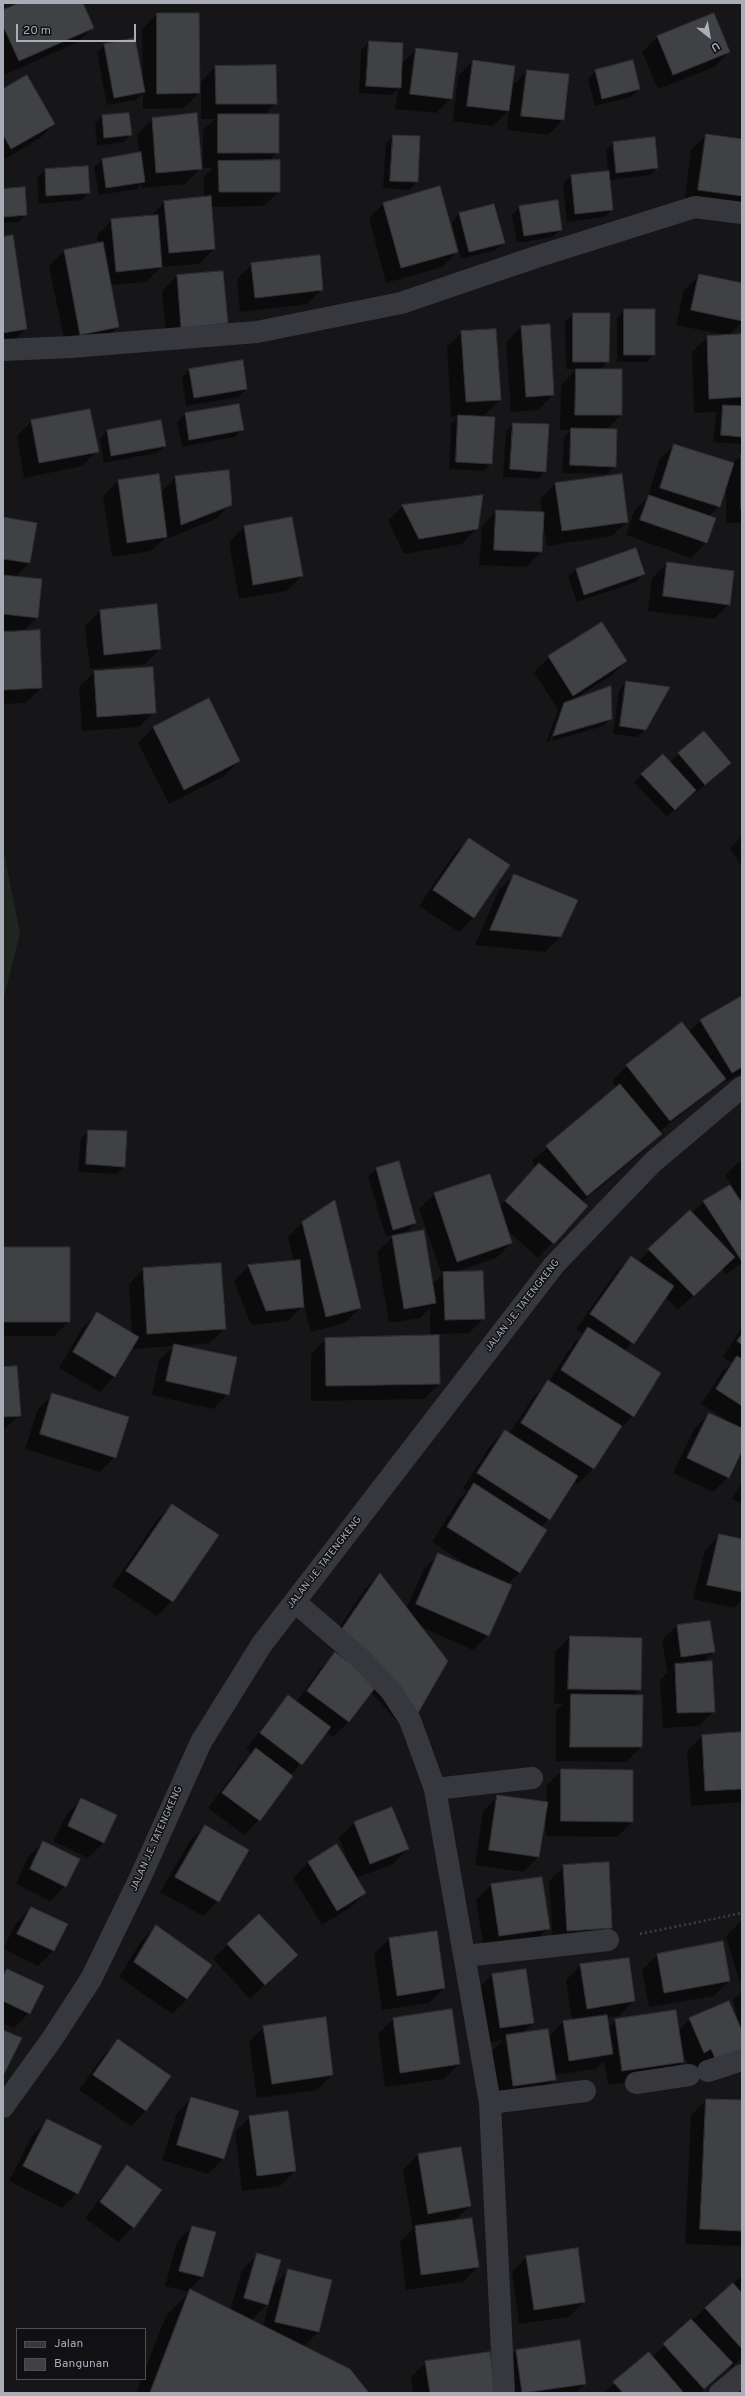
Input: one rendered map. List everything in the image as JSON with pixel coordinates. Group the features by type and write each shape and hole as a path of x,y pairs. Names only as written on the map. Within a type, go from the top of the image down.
{"street":[{"path":"3,350 71,347 265,330 401,303 536,257 695,207 742,213"},
{"name":"JALAN J.E. TATENGKENG","path":"3,2107 52,2039 91,1979 141,1876 201,1742 262,1644 554,1265 653,1162 742,1087"},
{"path":"295,1602 360,1658 391,1691 410,1720 435,1789 490,2103 504,2393"},
{"path":"435,1789 532,1778"},
{"path":"465,1956 608,1940"},
{"path":"636,2084 698,2073 742,2060"},
{"path":"490,2103 585,2091"},
{"path":"720,2393 742,2374"}],"path":[{"path":"608,1940 742,1913"}],"shaded area":[{"path":"3,848 20,933 3,1001"}],"building":[{"path":"19,3 83,3 94,28 19,61 3,26 3,10"},
{"path":"157,13 199,13 200,93 157,94"},
{"path":"714,13 730,52 673,75 657,36"},
{"path":"135,38 145,92 114,98 104,44"},
{"path":"369,41 403,43 401,88 366,86"},
{"path":"416,48 458,53 452,99 410,94"},
{"path":"473,60 515,66 509,111 467,106"},
{"path":"633,60 640,89 602,99 595,70"},
{"path":"276,65 277,104 216,104 215,66"},
{"path":"527,70 569,74 564,120 521,116"},
{"path":"27,75 55,124 11,149 3,135 3,89"},
{"path":"129,113 132,135 104,138 102,115"},
{"path":"197,113 202,169 156,173 152,118"},
{"path":"218,114 279,114 279,153 218,153"},
{"path":"706,134 742,139 742,196 698,190"},
{"path":"393,135 420,136 418,182 390,181"},
{"path":"655,137 658,168 616,173 613,142"},
{"path":"141,152 145,182 106,188 102,159"},
{"path":"280,160 280,192 219,192 218,161"},
{"path":"88,166 90,193 46,196 45,169"},
{"path":"609,171 613,210 575,214 571,175"},
{"path":"440,186 458,252 401,268 383,203"},
{"path":"25,187 27,215 3,217 3,189"},
{"path":"211,196 215,249 169,253 164,201"},
{"path":"558,200 562,230 524,236 519,206"},
{"path":"494,204 505,243 469,252 459,213"},
{"path":"158,215 162,267 116,272 111,219"},
{"path":"13,235 27,329 3,333 3,237"},
{"path":"103,242 119,327 80,335 64,250"},
{"path":"320,255 323,290 255,298 251,263"},
{"path":"223,271 228,323 181,328 177,275"},
{"path":"699,274 742,283 742,321 691,310"},
{"path":"624,309 655,309 655,355 624,355"},
{"path":"573,313 610,313 609,362 573,362"},
{"path":"550,324 554,395 526,397 521,326"},
{"path":"496,329 501,400 466,402 461,331"},
{"path":"742,334 742,397 709,399 707,336"},
{"path":"243,360 247,389 194,398 189,369"},
{"path":"576,369 622,369 622,415 575,415"},
{"path":"239,404 244,430 189,440 185,413"},
{"path":"723,405 742,406 742,437 721,435"},
{"path":"90,409 99,452 39,463 31,420"},
{"path":"458,415 495,417 492,464 456,462"},
{"path":"161,420 166,446 111,456 107,430"},
{"path":"513,423 549,424 546,472 510,469"},
{"path":"571,428 617,429 616,467 570,465"},
{"path":"674,444 734,463 720,507 660,488"},
{"path":"742,454 742,509 741,509"},
{"path":"229,470 232,505 181,525 175,476"},
{"path":"159,474 167,537 127,543 118,480"},
{"path":"622,474 628,522 562,531 555,483"},
{"path":"483,495 478,529 419,539 402,505"},
{"path":"649,495 716,518 707,543 640,520"},
{"path":"496,510 544,512 542,552 494,550"},
{"path":"3,517 37,523 30,563 3,559"},
{"path":"292,517 303,576 253,585 244,526"},
{"path":"636,548 645,574 584,595 576,569"},
{"path":"667,562 734,571 730,605 663,596"},
{"path":"3,575 42,579 38,618 3,614"},
{"path":"157,604 161,649 104,655 100,610"},
{"path":"602,622 627,661 573,696 548,656"},
{"path":"40,630 42,688 3,690 3,632"},
{"path":"153,667 156,713 97,717 94,671"},
{"path":"626,681 670,687 646,730 620,726"},
{"path":"611,686 612,719 553,736 564,703"},
{"path":"209,698 240,761 184,790 153,727"},
{"path":"704,731 731,763 705,785 678,753"},
{"path":"663,754 696,790 675,810 641,774"},
{"path":"469,838 510,865 474,918 433,890"},
{"path":"514,874 578,900 561,937 490,930"},
{"path":"742,996 742,1067 732,1073 700,1020"},
{"path":"682,1022 726,1079 670,1121 626,1065"},
{"path":"620,1084 662,1134 587,1196 546,1146"},
{"path":"88,1130 127,1131 125,1167 86,1164"},
{"path":"399,1161 416,1223 393,1230 376,1168"},
{"path":"539,1163 588,1206 554,1244 505,1201"},
{"path":"490,1174 512,1243 457,1262 434,1193"},
{"path":"730,1185 742,1203 741,1260 703,1201"},
{"path":"335,1200 361,1308 326,1317 302,1222"},
{"path":"690,1210 735,1257 694,1296 648,1249"},
{"path":"424,1230 436,1303 404,1309 392,1236"},
{"path":"3,1247 70,1247 70,1322 3,1322"},
{"path":"631,1256 674,1286 634,1344 590,1314"},
{"path":"300,1260 304,1307 266,1311 248,1265"},
{"path":"221,1263 226,1329 147,1334 143,1268"},
{"path":"483,1271 485,1319 445,1320 443,1272"},
{"path":"97,1312 139,1337 115,1377 73,1352"},
{"path":"588,1327 661,1373 634,1417 561,1370"},
{"path":"742,1334 742,1345 737,1341"},
{"path":"439,1335 440,1384 326,1386 325,1338"},
{"path":"174,1344 237,1357 229,1395 166,1381"},
{"path":"737,1356 742,1359 742,1406 716,1389"},
{"path":"17,1366 21,1416 3,1417 3,1367"},
{"path":"548,1380 622,1426 594,1469 521,1423"},
{"path":"52,1393 129,1417 116,1458 40,1434"},
{"path":"709,1413 742,1428 742,1451 729,1478 687,1458"},
{"path":"505,1430 578,1476 550,1520 477,1473"},
{"path":"474,1483 547,1530 520,1573 447,1527"},
{"path":"172,1504 219,1535 173,1602 126,1571"},
{"path":"719,1534 742,1539 742,1592 707,1585"},
{"path":"438,1553 512,1585 489,1636 416,1604"},
{"path":"380,1573 448,1661 418,1713 342,1629"},
{"path":"710,1621 715,1652 681,1657 677,1625"},
{"path":"570,1636 642,1638 641,1690 568,1689"},
{"path":"335,1652 378,1684 349,1722 307,1691"},
{"path":"712,1661 715,1712 677,1713 675,1664"},
{"path":"571,1694 643,1695 642,1747 570,1747"},
{"path":"288,1695 331,1727 302,1765 260,1733"},
{"path":"742,1732 742,1789 705,1791 702,1735"},
{"path":"256,1748 293,1776 260,1821 222,1793"},
{"path":"561,1769 633,1770 633,1822 561,1821"},
{"path":"497,1795 548,1802 539,1857 489,1850"},
{"path":"81,1798 117,1815 104,1843 68,1826"},
{"path":"392,1807 409,1849 370,1864 354,1822"},
{"path":"205,1825 249,1850 219,1902 175,1877"},
{"path":"43,1841 80,1859 66,1887 30,1869"},
{"path":"337,1844 366,1893 337,1911 308,1862"},
{"path":"609,1862 612,1928 567,1931 563,1865"},
{"path":"542,1877 550,1929 499,1936 491,1884"},
{"path":"31,1907 68,1924 54,1951 17,1934"},
{"path":"259,1914 298,1955 265,1985 227,1944"},
{"path":"156,1925 212,1965 187,1999 134,1962"},
{"path":"437,1931 445,1988 397,1996 389,1938"},
{"path":"723,1941 730,1981 664,1993 657,1954"},
{"path":"629,1958 635,2001 587,2009 580,1964"},
{"path":"7,1969 44,1986 30,2014 3,2001 3,1977"},
{"path":"526,1969 534,2023 500,2028 492,1974"},
{"path":"729,2001 742,2031 742,2052 717,2063 711,2049 704,2053 689,2018"},
{"path":"452,2009 460,2064 400,2073 393,2018"},
{"path":"676,2010 684,2062 622,2071 615,2019"},
{"path":"607,2015 613,2054 569,2061 563,2021"},
{"path":"326,2017 333,2075 272,2084 263,2026"},
{"path":"548,2029 556,2080 513,2086 506,2035"},
{"path":"3,2030 22,2038 3,2076"},
{"path":"118,2039 171,2076 146,2111 93,2075"},
{"path":"191,2097 239,2111 224,2159 177,2145"},
{"path":"706,2099 742,2100 742,2231 700,2229"},
{"path":"288,2111 296,2171 257,2176 249,2116"},
{"path":"47,2119 102,2146 78,2194 23,2166"},
{"path":"461,2147 471,2206 428,2214 418,2154"},
{"path":"127,2165 162,2190 134,2228 100,2202"},
{"path":"472,2218 479,2267 421,2275 415,2226"},
{"path":"192,2226 216,2232 203,2277 179,2271"},
{"path":"578,2248 585,2302 534,2310 526,2256"},
{"path":"257,2253 281,2260 268,2305 244,2298"},
{"path":"288,2269 332,2280 319,2332 275,2322"},
{"path":"733,2283 742,2293 742,2349 705,2308"},
{"path":"190,2289 350,2369 369,2393 150,2393"},
{"path":"691,2319 733,2363 704,2389 663,2344"},
{"path":"580,2340 586,2384 522,2393 516,2350"},
{"path":"490,2352 495,2393 430,2393 425,2361"},
{"path":"649,2352 684,2393 623,2393 613,2382"}]}
